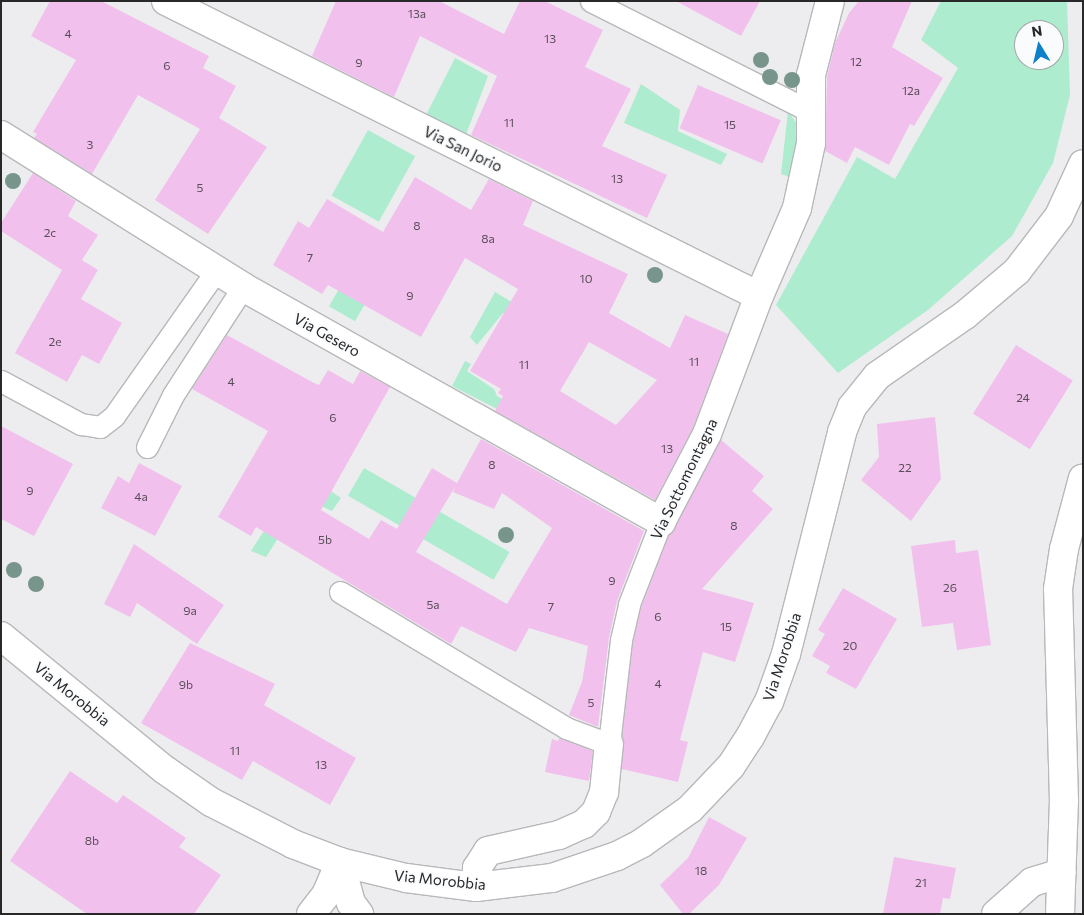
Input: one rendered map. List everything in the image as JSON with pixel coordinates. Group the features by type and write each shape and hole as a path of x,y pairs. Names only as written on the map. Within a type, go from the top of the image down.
{"street":[{"name":"Via San Jorio","path":"166,1 759,296"},
{"name":"Via Sottomontagna","path":"661,522 707,434 759,296 797,208 811,143 811,75 827,4"},
{"name":"Via Gesero","path":"1,135 243,287 661,522"},
{"name":"Via Morobbia","path":"1,636 165,770 211,802 293,844 340,862 406,878 476,887 552,878 617,856 665,828 690,809 731,766 750,737 779,677 842,432 852,407 878,376 965,315 1016,271 1058,216 1083,164"},
{"path":"1060,914 1064,791 1058,589 1070,524 1083,478"},
{"name":"Via Sottomontagna","path":"476,887 477,868 488,851 559,835 584,824 596,812 604,792 609,744"},
{"path":"312,914 326,895 340,862"},
{"path":"340,862 351,903 359,914"},
{"path":"996,914 1032,882 1062,873"}],"lane":[{"path":"590,1 810,111"},
{"path":"1,381 81,424 100,427 114,416 216,271"},
{"path":"147,447 173,395 243,287"},
{"name":"Via Sottomontagna","path":"609,744 621,640 629,604 661,522"},
{"path":"340,592 566,728 609,744"}],"green space":[{"path":"941,1 1067,1 1070,95 1053,163 1012,236 928,310 838,373 776,305 857,157 895,179 958,68 921,40"},
{"path":"455,58 488,76 465,137 425,117"},
{"path":"641,84 680,110 678,131 727,154 721,165 624,123"},
{"path":"788,111 802,131 796,179 781,174"},
{"path":"368,130 415,156 379,222 332,196"},
{"path":"354,263 380,278 355,321 329,306"},
{"path":"495,292 586,346 581,356 503,313 477,345 470,337"},
{"path":"465,361 471,364 467,371 494,389 497,396 531,416 527,424 452,386"},
{"path":"364,468 509,552 493,580 348,496"},
{"path":"302,472 341,498 332,511 304,498 266,557 251,551"}],"building":[{"path":"50,1 101,1 209,56 203,68 236,86 219,118 267,147 208,234 155,200 200,129 138,95 92,174 34,138 37,134 33,132 76,60 31,36"},
{"path":"336,1 439,1 504,34 520,1 545,1 603,30 585,67 631,89 602,146 667,175 647,218 471,135 497,76 420,36 394,97 312,56"},
{"path":"676,1 760,1 741,36"},
{"path":"859,1 912,1 892,47 943,78 914,126 910,124 889,165 855,147 847,163 825,151 827,77 835,43 849,13"},
{"path":"698,85 781,120 762,163 680,128"},
{"path":"33,173 76,201 68,216 98,235 82,260 98,270 81,299 122,323 99,364 82,355 67,382 15,353 62,270 1,231 1,223"},
{"path":"415,177 471,210 489,179 533,201 523,225 628,274 609,313 670,348 685,315 728,334 693,428 655,500 495,411 503,396 498,393 501,389 470,371 518,289 465,258 421,337 328,285 322,294 273,265 298,221 309,228 327,199 383,232","holes":["589,342 657,380 616,425 560,391"]},
{"path":"227,335 319,385 328,370 353,384 360,371 390,387 321,510 369,539 381,520 397,529 432,468 457,483 481,439 644,531 617,601 609,638 598,727 569,715 582,682 588,646 529,628 516,652 461,626 451,644 256,527 251,536 218,517 268,431 192,389","holes":["455,487 453,492 494,509 502,493 552,528 507,604 416,552"]},
{"path":"1016,345 1073,381 1030,449 973,414"},
{"path":"935,417 941,479 911,521 861,480 879,457 877,424"},
{"path":"1,426 73,464 34,536 1,519"},
{"path":"721,440 764,476 752,491 773,509 702,589 754,603 735,662 703,652 680,740 688,742 678,782 622,769 622,737 633,642 641,608 669,535"},
{"path":"139,463 182,486 155,536 101,508 118,476 129,483"},
{"path":"955,540 956,553 978,550 991,645 957,650 953,623 922,627 911,546"},
{"path":"134,544 224,605 197,644 137,603 130,617 104,604"},
{"path":"843,588 897,619 856,689 826,673 830,666 812,656 825,634 818,630"},
{"path":"190,643 275,684 264,705 356,758 330,805 253,761 242,780 141,723"},
{"path":"559,738 593,751 589,781 545,772 552,739 558,741"},
{"path":"70,771 117,803 123,795 186,838 179,847 221,875 194,914 87,914 10,861"},
{"path":"709,817 747,838 719,885 689,914 683,914 660,885 688,858"},
{"path":"894,857 956,868 950,899 943,898 940,914 883,914"}]}
